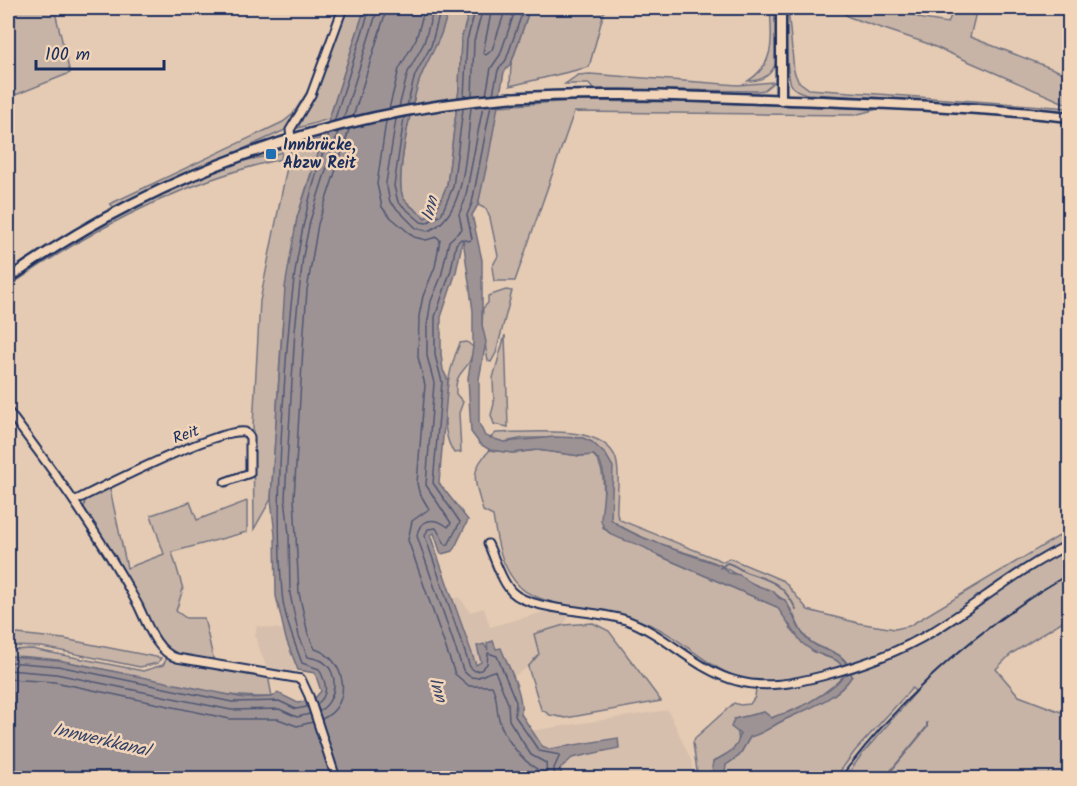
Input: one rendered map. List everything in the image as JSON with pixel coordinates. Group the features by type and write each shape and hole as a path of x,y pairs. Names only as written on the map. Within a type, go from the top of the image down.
{"street":[{"path":"291,138 290,130 311,95 344,8"},
{"path":"781,8 781,100"},
{"path":"8,279 54,247 151,194 223,162 291,138 435,107 510,98 578,95 879,103 1070,117"},
{"path":"8,411 74,501 122,576 166,654 210,664 298,677 304,682 336,778"},
{"name":"Reit","path":"74,501 168,456 233,432 245,432 250,437 250,473 225,482"},
{"path":"488,544 508,587 525,601 579,609 632,622 655,634 688,657 734,680 756,684 782,684 855,667 929,634 1030,566 1070,544"}],"shaded area":[{"path":"8,8 54,8 70,73 8,98"},
{"path":"345,8 365,8 329,119 298,128 315,93"},
{"path":"448,8 470,8 461,40 459,89 447,185 436,211 425,218 404,199 401,190 402,158 418,86 440,35"},
{"path":"530,8 605,8 589,67 510,86 511,64"},
{"path":"770,8 776,8 777,60 766,76 748,81 764,66 768,58 771,40"},
{"path":"785,8 788,8 794,71 798,81 809,89 1069,108 1069,112 800,92 792,86 789,77"},
{"path":"838,8 897,8 923,19 948,23 954,8 977,8 970,37 1069,75 1069,105 926,43 849,17"},
{"path":"578,75 738,85 774,82 764,90 758,91 593,89 589,84 565,84"},
{"path":"313,83 301,109 283,131 114,207 110,204 283,122 293,114"},
{"path":"574,101 690,102 878,109 854,115 574,112 515,281 494,281 492,267 498,256 490,218 486,209 478,205 497,106"},
{"path":"322,138 297,218 282,329 271,499 254,529 253,426 260,301 291,147"},
{"path":"282,152 281,159 209,180 138,210 71,246 8,287 8,284 87,234 170,190 228,165"},
{"path":"506,290 512,291 496,353 491,362 488,361 482,325 483,308 488,303 488,296"},
{"path":"505,335 508,427 494,424 491,415 494,404 493,378"},
{"path":"467,342 473,347 472,356 460,374 456,385 456,394 463,402 459,413 461,452 454,453 446,428 446,398 451,368 460,343"},
{"path":"564,432 597,439 609,447 616,459 617,515 620,520 724,562 729,558 784,581 808,610 858,623 895,629 909,626 1069,530 1069,540 1042,554 965,605 976,607 1021,575 1069,547 1069,617 1011,654 996,669 1019,696 1069,715 1069,778 845,778 862,754 916,692 912,688 855,751 835,778 729,778 725,771 726,765 739,756 750,737 829,697 845,684 852,676 851,673 878,663 873,656 848,665 841,656 810,641 800,628 790,608 776,594 715,563 657,543 614,522 611,519 606,455 583,438 524,438 504,442 489,439 496,433"},
{"path":"490,450 513,453 537,450 580,456 593,455 598,461 603,478 603,528 615,536 641,545 653,553 777,607 784,614 791,629 824,656 836,660 844,667 785,681 750,680 735,676 709,663 673,637 646,623 544,600 530,594 520,587 508,572 498,545 493,516 483,511 478,493 476,472 478,465"},
{"path":"109,485 127,568 164,554 151,515 190,502 197,520 247,501 247,532 172,552 183,589 176,611 186,618 204,618 214,662 172,653 164,648 123,570 84,509 85,499"},
{"path":"459,597 470,612 484,608 490,627 544,612 571,612 564,625 535,634 539,655 528,667 513,677 501,649 486,651 481,657 481,662 476,665 454,599"},
{"path":"593,623 609,631 661,701 566,718 550,715 541,709 528,667 539,654 534,634 564,625"},
{"path":"257,626 286,630 286,639 297,670 289,673 267,669 255,637"},
{"path":"8,633 64,639 161,658 158,663 140,667 42,647 8,646"},
{"path":"32,649 143,671 163,665 167,658 268,675 272,697 206,692 74,663 8,656 8,650"},
{"path":"846,674 822,695 791,711 772,718 764,712 734,719 738,737 737,746 713,762 714,773 719,778 698,778 693,743 695,738 734,703 750,704 755,697 756,688 793,686"},
{"path":"912,687 917,692 889,721 845,778 835,778 855,751"},
{"path":"668,710 692,762 692,778 563,778 560,769 565,762 572,758 619,749 618,738 549,749 542,746 530,731"}],"water":[{"path":"365,8 448,8 440,35 418,86 402,158 401,190 404,199 425,218 436,211 447,185 459,89 461,40 470,8 530,8 511,64 504,72 478,205 472,215 482,260 482,325 486,342 479,379 479,423 485,436 504,442 554,437 583,438 592,442 606,455 613,467 611,519 614,522 645,538 720,565 729,573 740,575 752,584 773,591 779,598 785,600 806,638 820,648 837,654 847,665 852,676 839,691 760,734 750,737 739,756 726,765 725,771 729,778 719,778 712,768 713,762 730,751 739,740 740,734 731,727 734,719 764,712 772,718 801,707 822,695 840,680 846,674 844,667 836,660 814,652 802,643 777,607 610,533 601,521 604,477 599,461 594,455 580,456 537,450 513,453 490,450 480,444 471,432 468,378 473,347 473,311 463,239 456,272 441,317 441,354 443,370 448,380 439,483 468,520 453,551 441,554 434,533 430,535 476,665 481,662 477,646 484,644 488,650 487,643 493,641 496,649 501,648 518,689 521,714 542,746 549,749 618,738 619,748 572,758 560,769 563,778 8,778 8,656 58,660 244,698 272,697 278,693 298,703 315,698 321,691 315,673 298,670 286,639 276,596 275,535 271,499 285,287 297,218"}],"waterway":[{"path":"720,568 727,563 771,581 787,594 796,609"},
{"path":"885,778 927,727 927,723"}],"railway":[{"path":"840,778 890,718 944,664 1004,616 1070,573"}],"place":[{"name":"Innbrücke, Abzw Reit","path":"271,154"}],"water label":[{"name":"Inn","path":"431,209"},
{"name":"Inn","path":"437,690"},
{"name":"Innwerkkanal","path":"101,741"}]}
